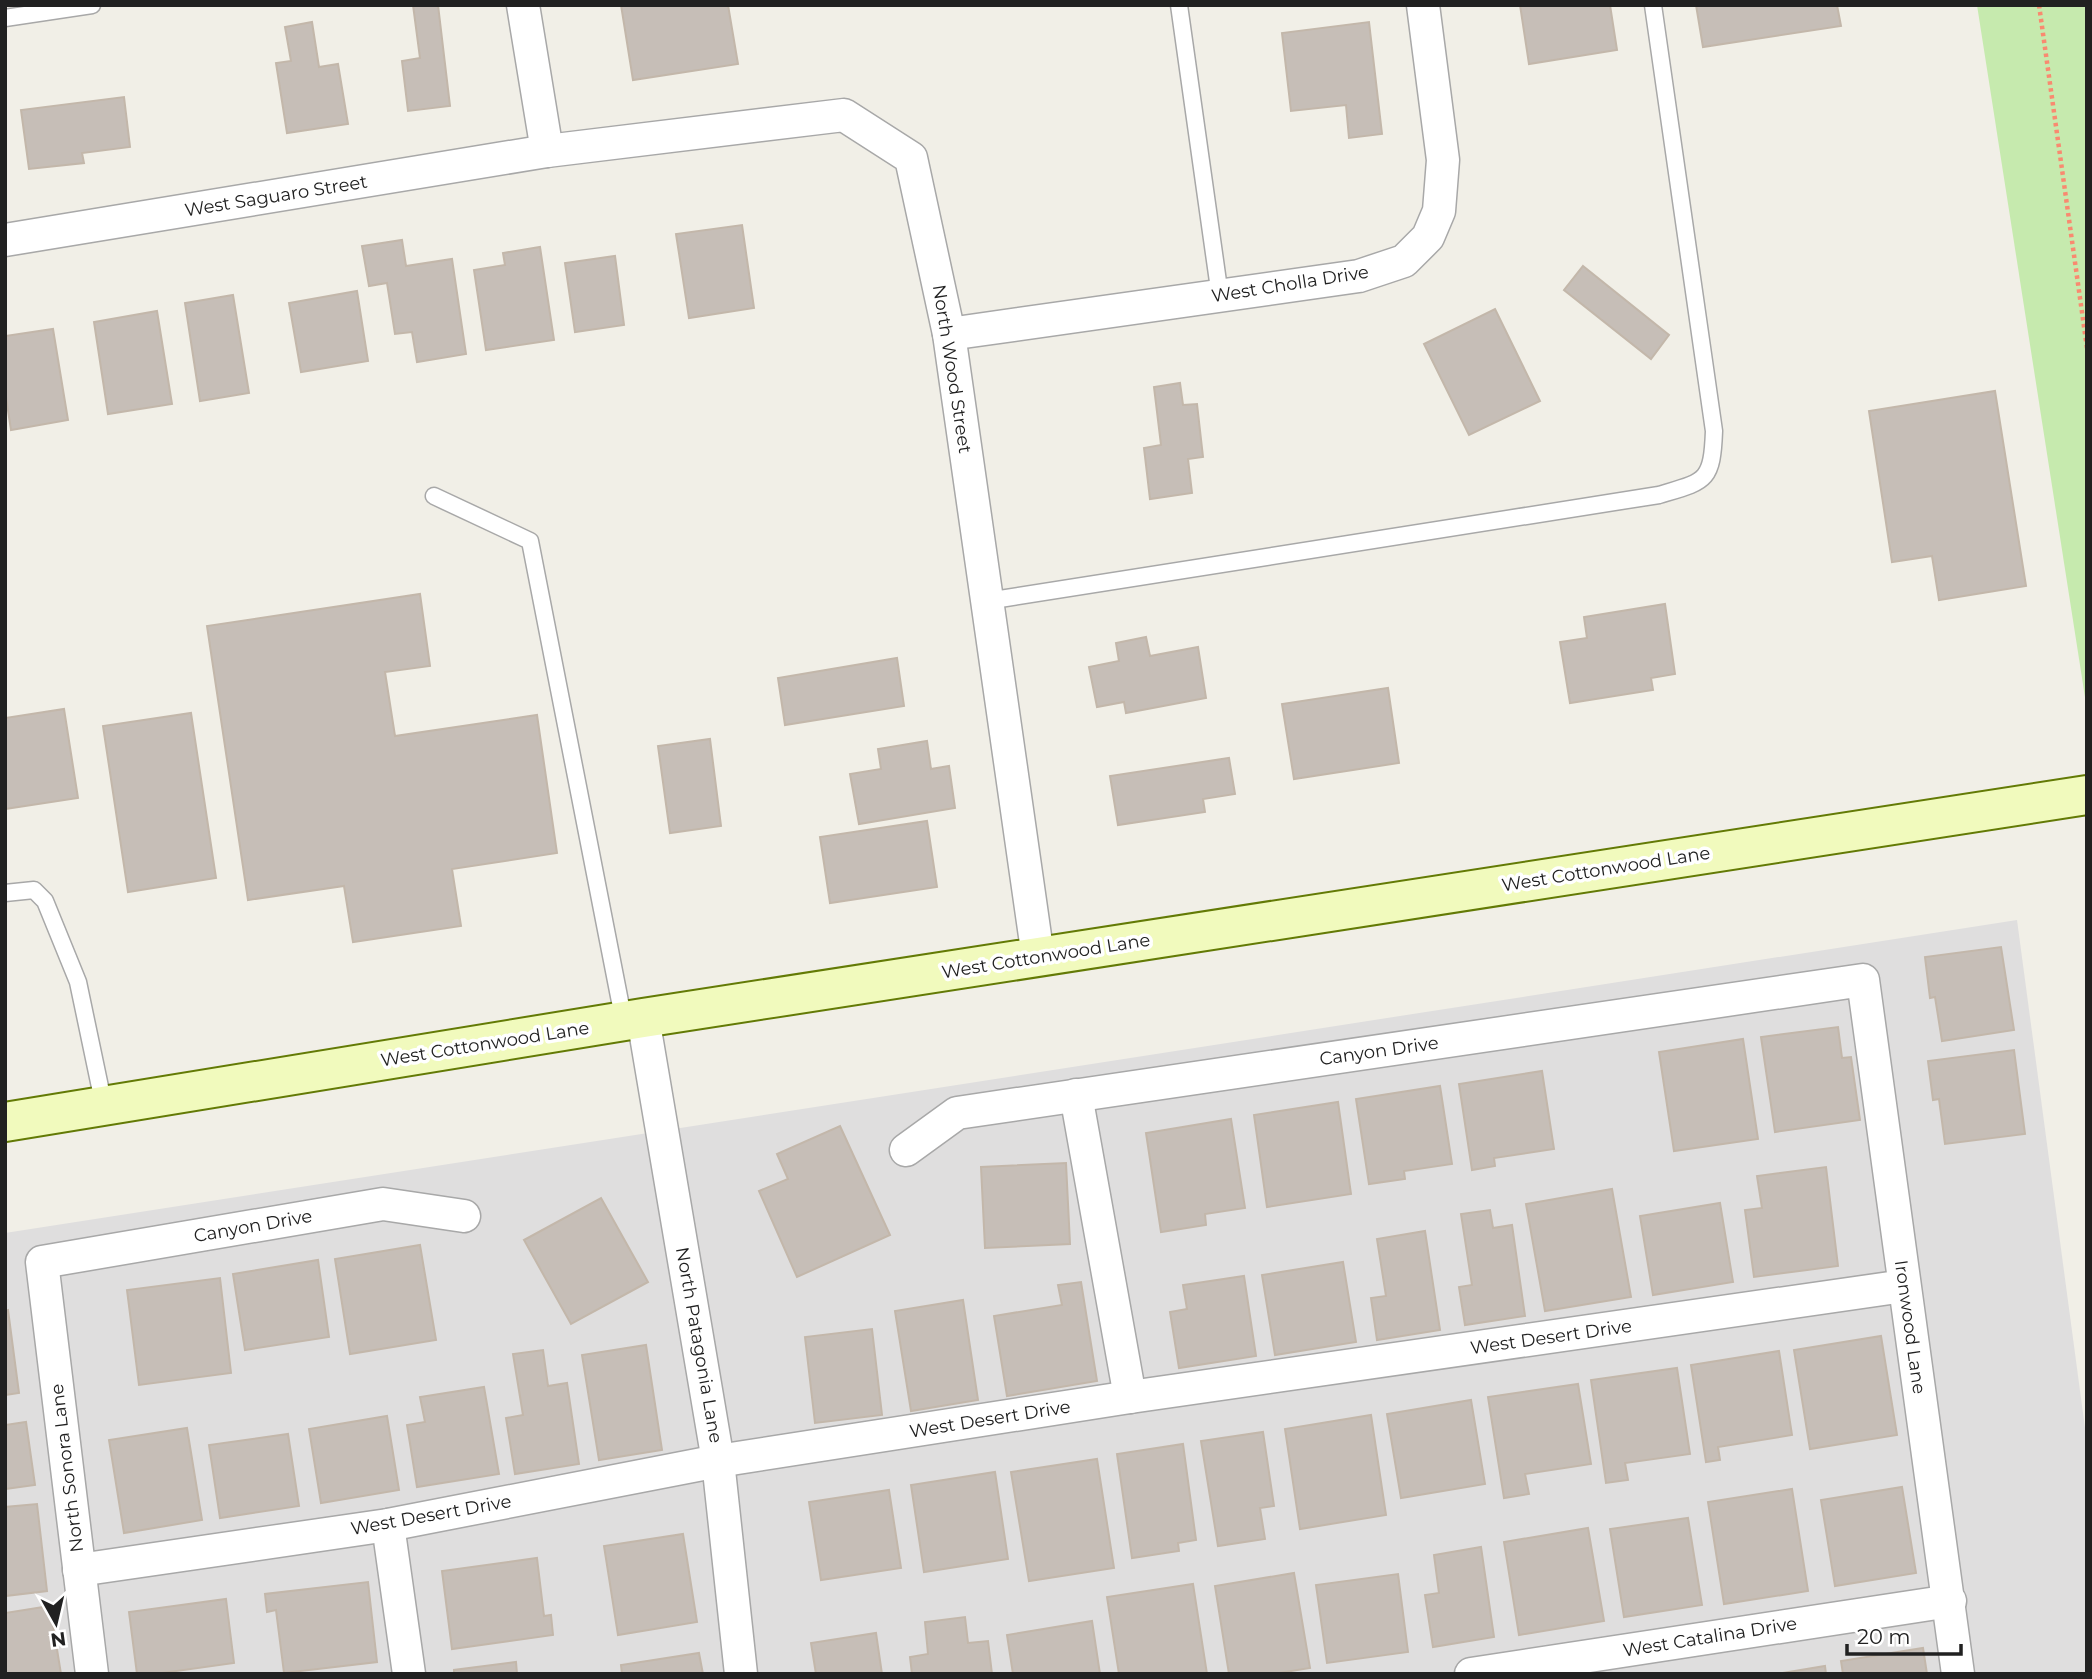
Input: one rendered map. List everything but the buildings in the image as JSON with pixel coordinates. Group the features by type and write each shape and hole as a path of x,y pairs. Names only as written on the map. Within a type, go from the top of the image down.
{"main road":[{"name":"West Cottonwood Lane","path":"5,1122 634,1020 2087,795"}],"street":[{"path":"523,5 547,151"},
{"name":"West Cholla Drive","path":"949,334 1359,276 1404,261 1428,237 1440,211 1443,160 1423,5"},
{"name":"North Wood Street","path":"547,151 844,115 911,158 949,334 1038,957"},
{"name":"West Saguaro Street","path":"5,240 547,151"},
{"name":"Canyon Drive","path":"906,1150 957,1113 1863,980"},
{"name":"Ironwood Lane","path":"1863,980 1958,1674"},
{"name":"North Patagonia Lane","path":"634,1020 718,1461 741,1674"},
{"path":"1076,1095 1130,1397"},
{"name":"Canyon Drive","path":"42,1262 383,1204 464,1216"},
{"name":"North Sonora Lane","path":"42,1262 93,1674"},
{"name":"West Desert Drive","path":"79,1570 388,1525 718,1461 1130,1397 1904,1286"},
{"path":"388,1525 409,1674"},
{"name":"West Catalina Drive","path":"1471,1674 1950,1601"}],"lane":[{"path":"5,18 92,5"},
{"path":"1179,5 1220,296"},
{"path":"987,601 1659,495 1686,487 1706,475 1713,460 1714,431 1653,5"},
{"path":"434,496 530,541 634,1020"},
{"path":"5,893 34,890 45,901 78,982 104,1106"}],"path":[{"path":"2039,5 2087,348"}],"shaded area":[{"path":"2017,920 2087,1443 2087,1674 5,1674 5,1233"}],"green space":[{"path":"1977,5 2087,5 2087,710"}]}
